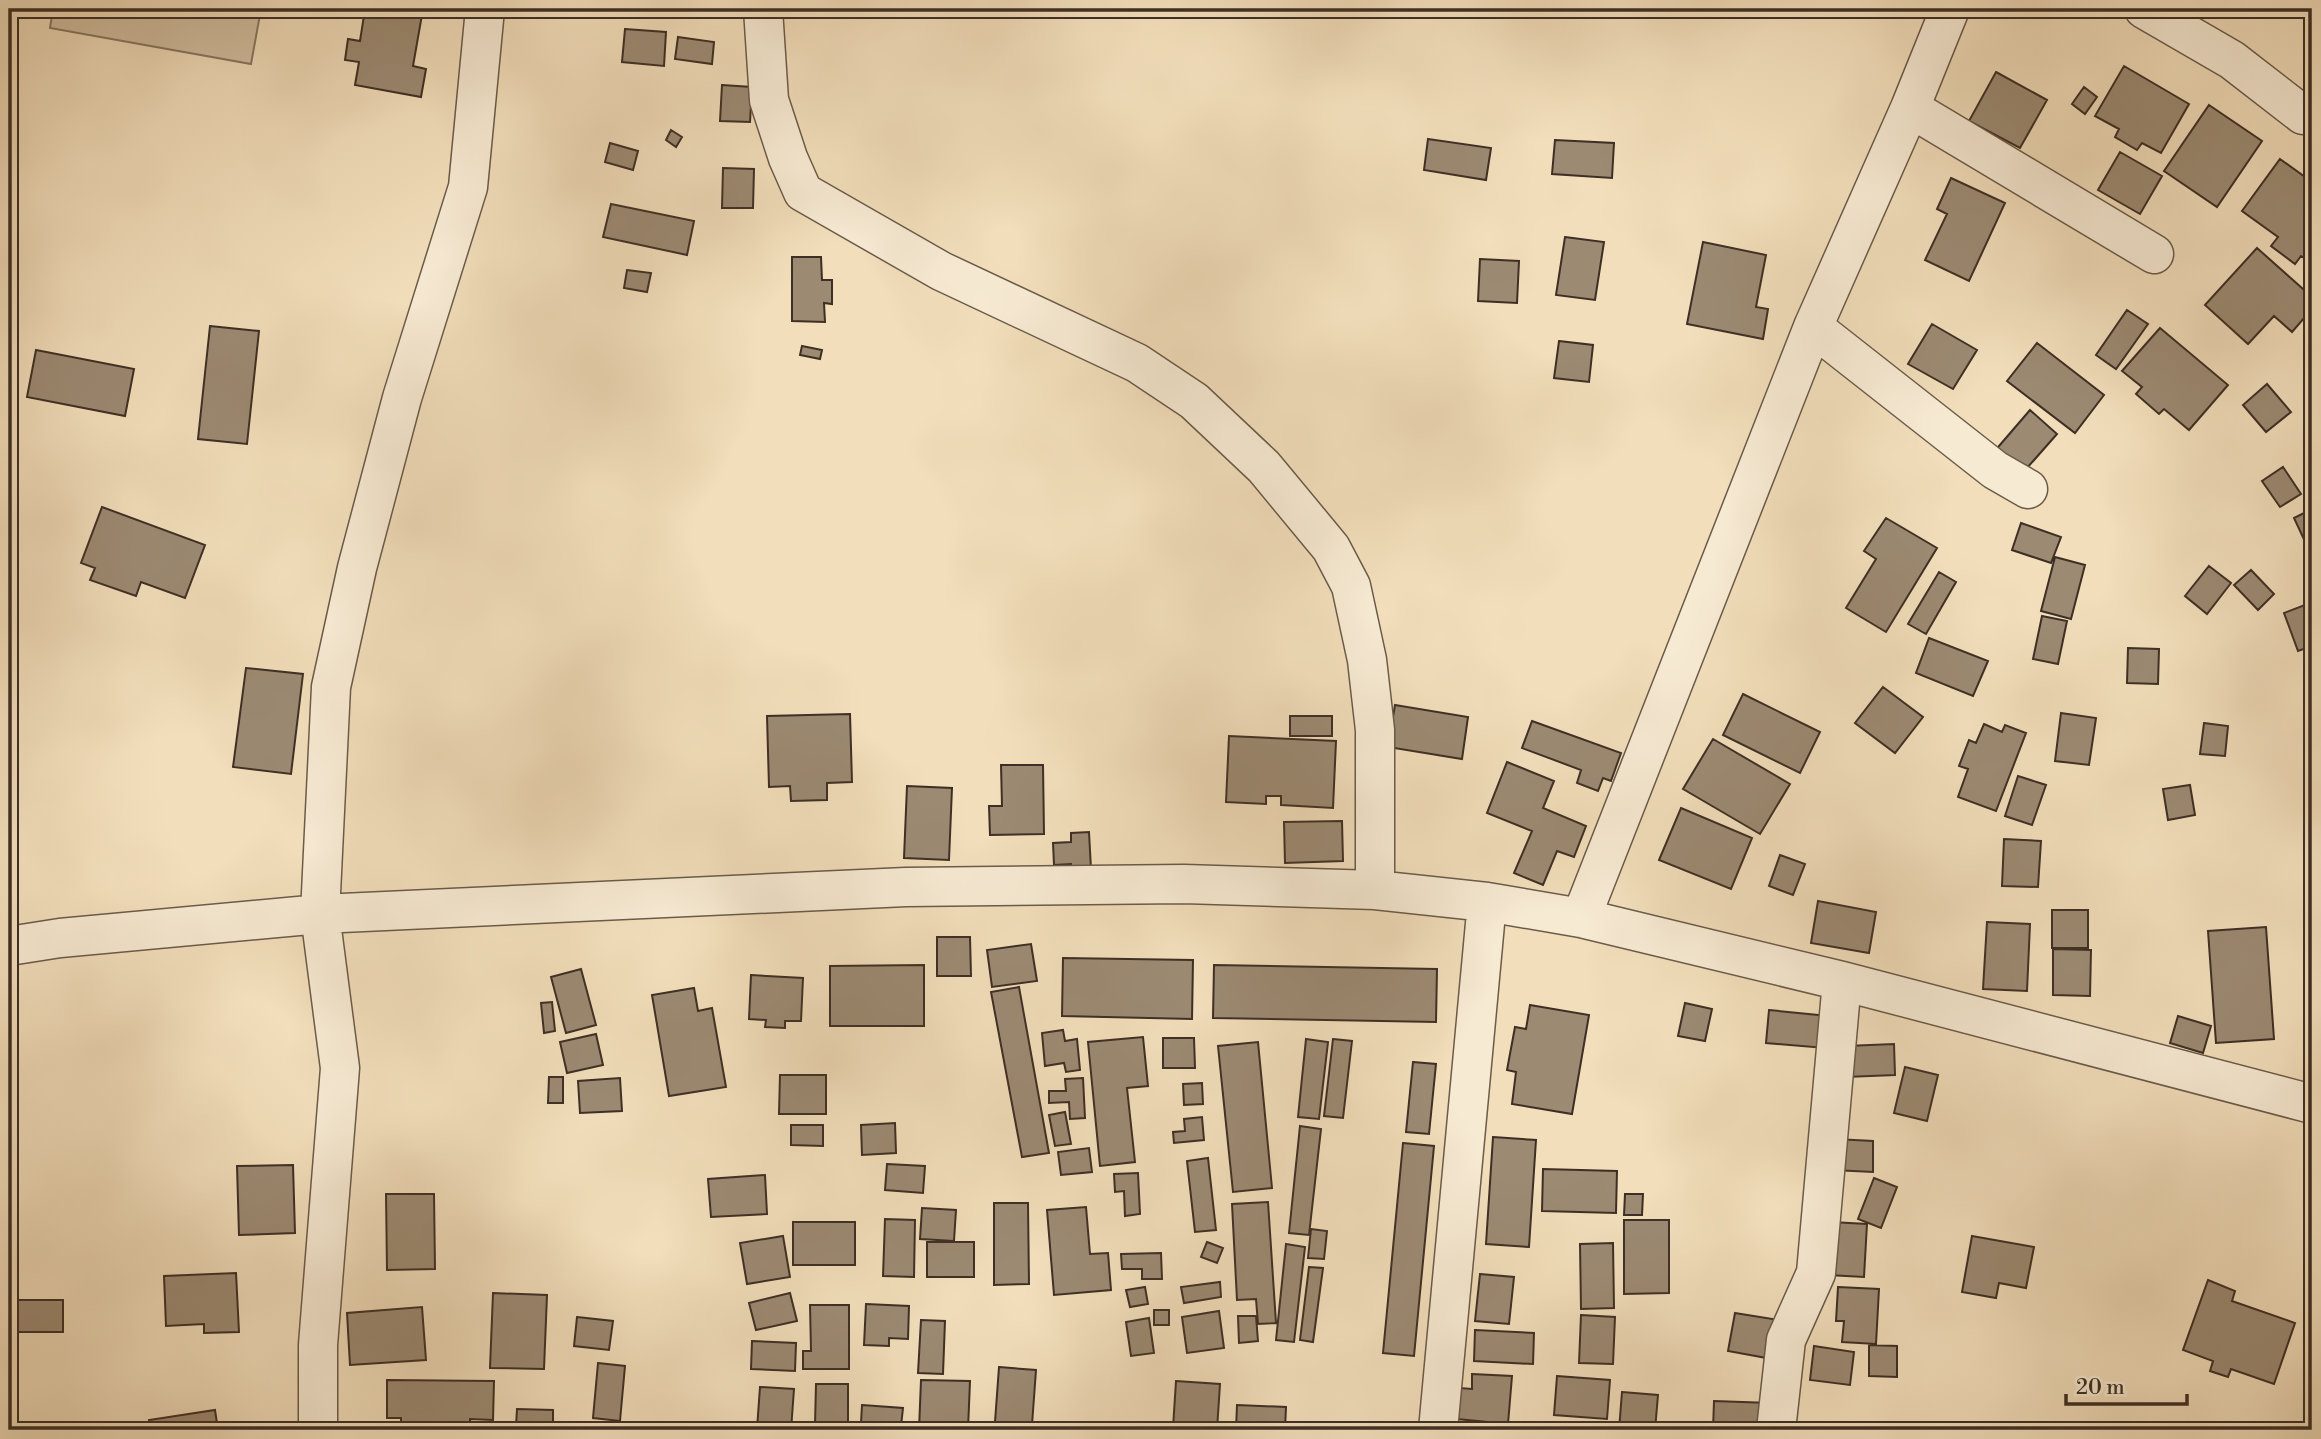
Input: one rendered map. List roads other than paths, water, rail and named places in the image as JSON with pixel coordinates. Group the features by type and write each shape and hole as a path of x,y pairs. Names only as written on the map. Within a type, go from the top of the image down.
{"street":[{"path":"318,1430 318,1345 340,1068 320,914 331,687 357,568 402,398 468,187 485,9"},
{"path":"763,9 769,100 788,158 803,192 941,271 1137,363 1194,401 1264,467 1331,548 1351,586 1367,660 1375,730 1374,890"},
{"path":"1581,918 1812,327 1910,108 1950,9"},
{"path":"2144,9 2232,60 2303,115"},
{"path":"1910,108 2154,254"},
{"path":"1812,327 1994,470 2028,489"},
{"path":"9,946 60,938 320,914 906,887 1184,884 1374,890 1487,902 1581,918 1842,981 2312,1104"},
{"path":"1438,1430 1487,902"},
{"path":"1776,1430 1786,1340 1816,1273 1842,981"}]}
